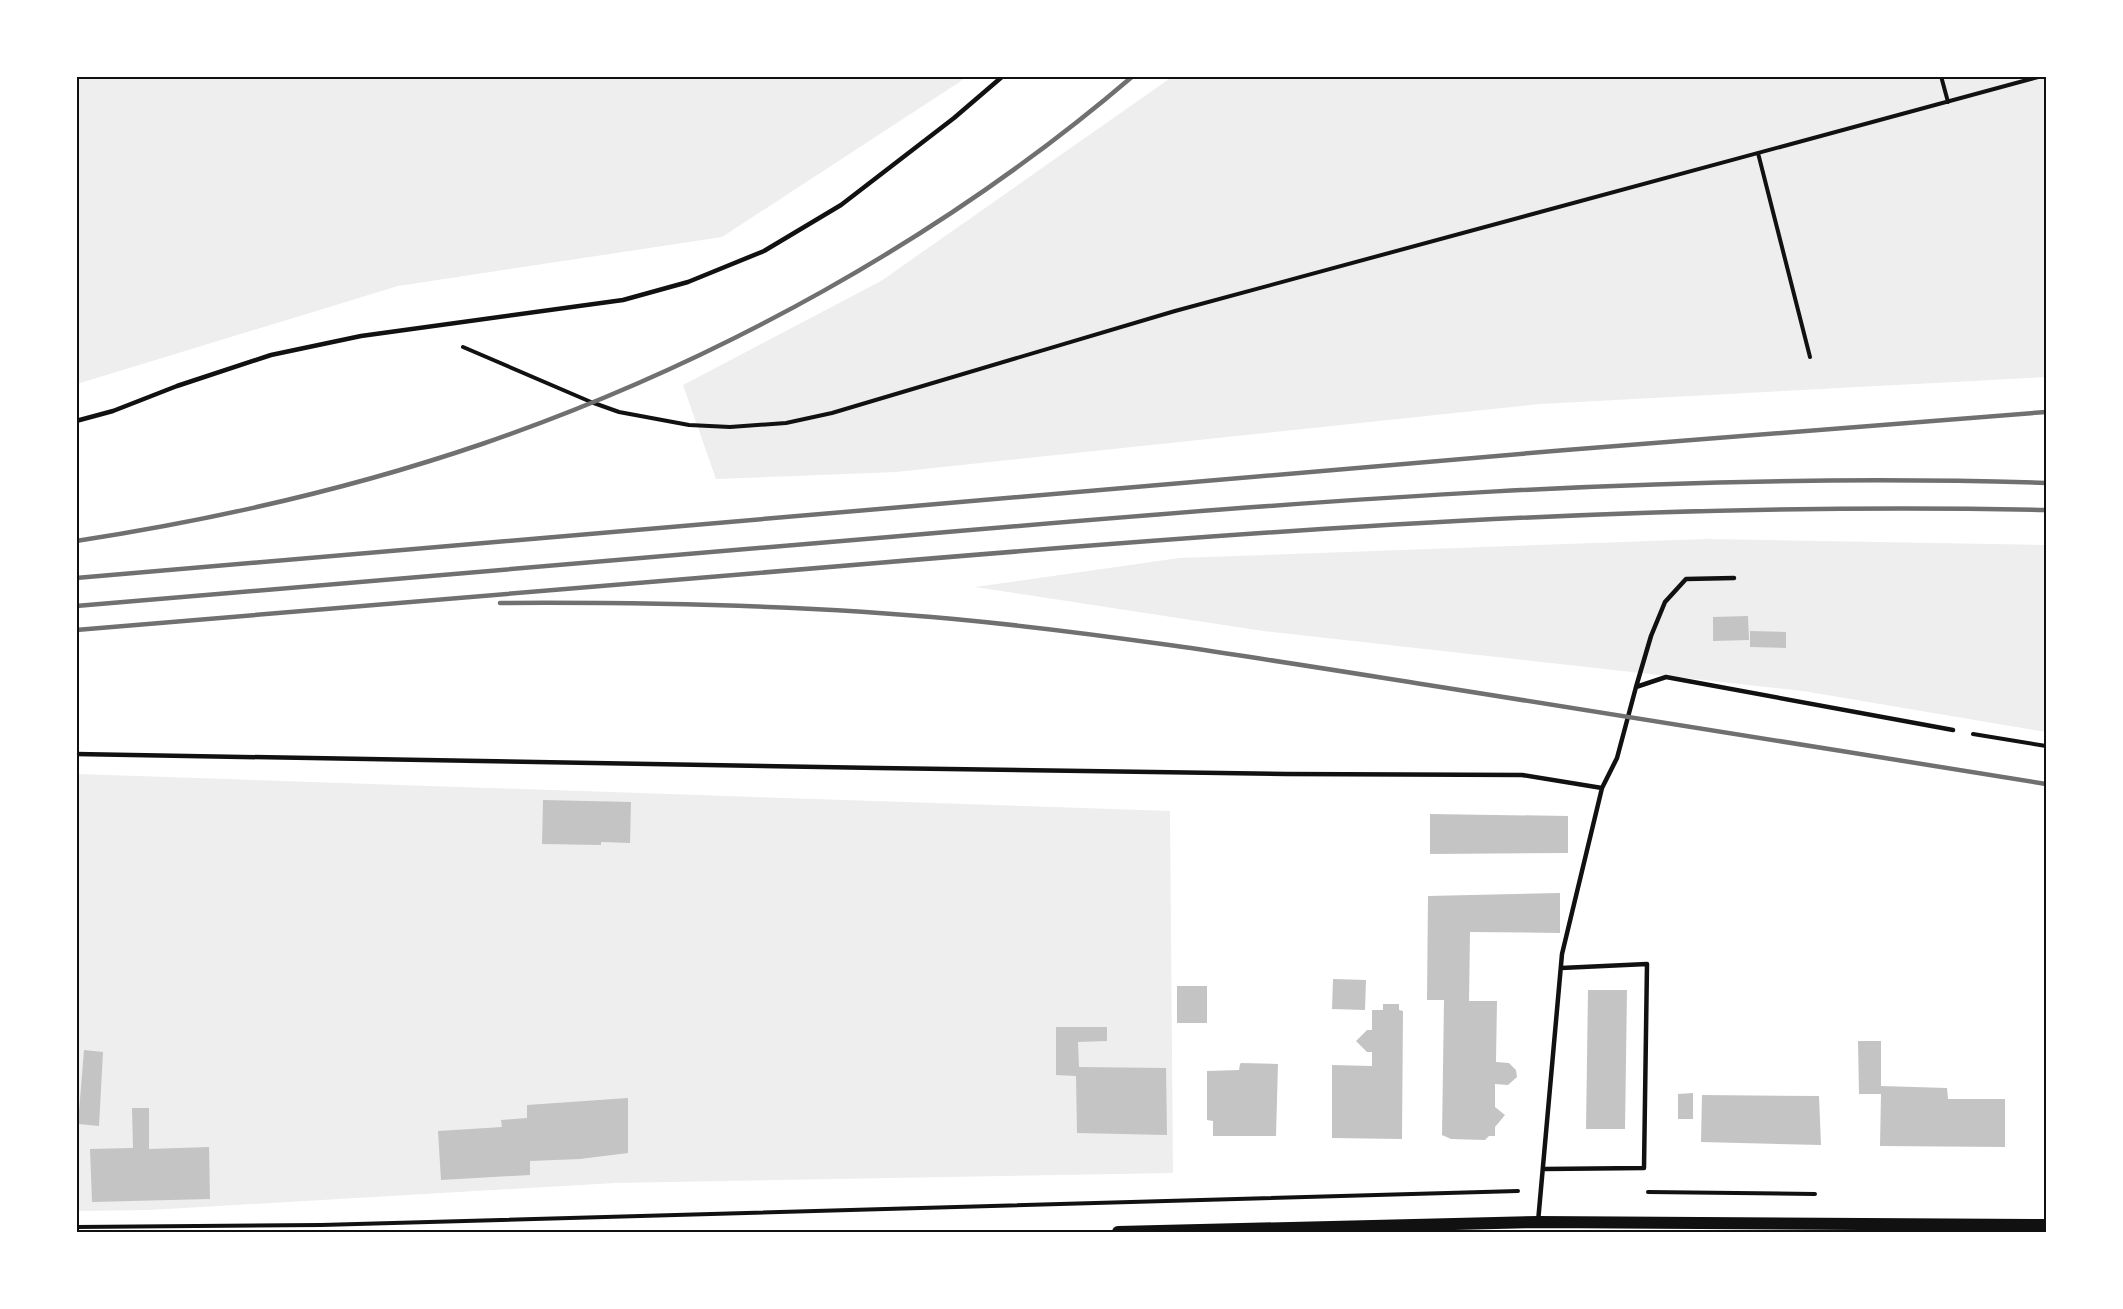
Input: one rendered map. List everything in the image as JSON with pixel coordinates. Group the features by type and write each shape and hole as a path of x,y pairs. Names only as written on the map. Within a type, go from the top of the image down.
{"main road":[{"path":"1118,1233 1538,1222 2046,1225"}],"lane":[{"path":"76,421 113,411 177,386 271,355 372,334 623,300 688,282 764,250 841,205 954,118 1003,76"},
{"path":"1538,1222 1562,954 1602,788 1617,758 1651,636 1665,602 1686,579 1734,578"},
{"path":"1636,687 1666,677 1953,730"},
{"path":"76,754 1286,774 1521,775 1602,788"},
{"path":"1544,1168 1644,1168 1647,964 1561,968"}],"path":[{"path":"1941,76 1948,102"},
{"path":"462,346 580,398 619,412 689,425 730,427 786,423 832,413 1175,311 2042,76"},
{"path":"1758,153 1810,357"},
{"path":"1953,730 2046,746"},
{"path":"76,1227 321,1225 1542,1190"},
{"path":"1644,1192 1823,1194"}],"shaded area":[{"path":"77,76 966,77 722,237 398,286 77,384"},
{"path":"1172,77 2046,77 2046,377 1540,404 896,472 716,479 683,385 881,281"},
{"path":"1706,539 2046,545 2046,732 1803,691 1263,631 975,587 1179,558"},
{"path":"77,774 1170,811 1173,1173 615,1183 150,1210 77,1211"}],"building":[{"path":"1748,616 1749,640 1713,641 1713,617"},
{"path":"1750,631 1786,632 1786,648 1750,647"},
{"path":"543,800 631,802 630,843 542,844"},
{"path":"1430,814 1568,816 1568,853 1430,854"},
{"path":"1560,893 1560,933 1470,932 1469,1001 1497,1001 1496,1062 1509,1063 1516,1070 1517,1077 1508,1085 1495,1084 1495,1107 1505,1115 1495,1127 1495,1136 1489,1136 1485,1140 1451,1139 1442,1135 1444,1000 1427,1000 1428,896"},
{"path":"1333,979 1366,980 1365,1010 1332,1009"},
{"path":"1177,986 1207,986 1207,1023 1177,1023"},
{"path":"1588,990 1627,990 1625,1129 1586,1129"},
{"path":"1383,1004 1399,1004 1399,1010 1403,1011 1402,1139 1332,1138 1332,1065 1372,1066 1372,1052 1367,1052 1356,1041 1367,1030 1372,1030 1372,1010 1383,1010"},
{"path":"1056,1027 1107,1027 1107,1041 1078,1042 1079,1067 1166,1068 1167,1135 1077,1133 1076,1076 1056,1075"},
{"path":"1858,1041 1881,1041 1881,1086 1947,1088 1948,1099 2005,1099 2005,1147 1880,1146 1881,1094 1859,1094"},
{"path":"84,1050 103,1052 99,1126 78,1124"},
{"path":"1241,1063 1278,1064 1276,1136 1213,1136 1213,1121 1207,1120 1207,1071 1239,1070"},
{"path":"1693,1093 1693,1119 1678,1119 1678,1094"},
{"path":"1702,1095 1819,1096 1821,1145 1701,1142"},
{"path":"628,1098 628,1153 580,1159 530,1161 530,1175 441,1180 438,1131 502,1127 501,1120 527,1118 527,1105"},
{"path":"132,1108 149,1108 149,1149 209,1147 210,1199 92,1202 90,1149 133,1148"}],"railway":[{"path":"76,541 230,513 382,475 482,444 569,412 656,375 741,335 906,242 985,190 1061,135 1133,76"},
{"path":"76,578 1566,450 2046,412"},
{"path":"76,606 1084,521 1496,491 1771,481 1908,480 2046,483"},
{"path":"76,630 1315,529 1608,514 1754,510 1900,508 2046,510"},
{"path":"500,603 671,604 784,608 897,614 1014,625 1251,657 2046,784"}]}
